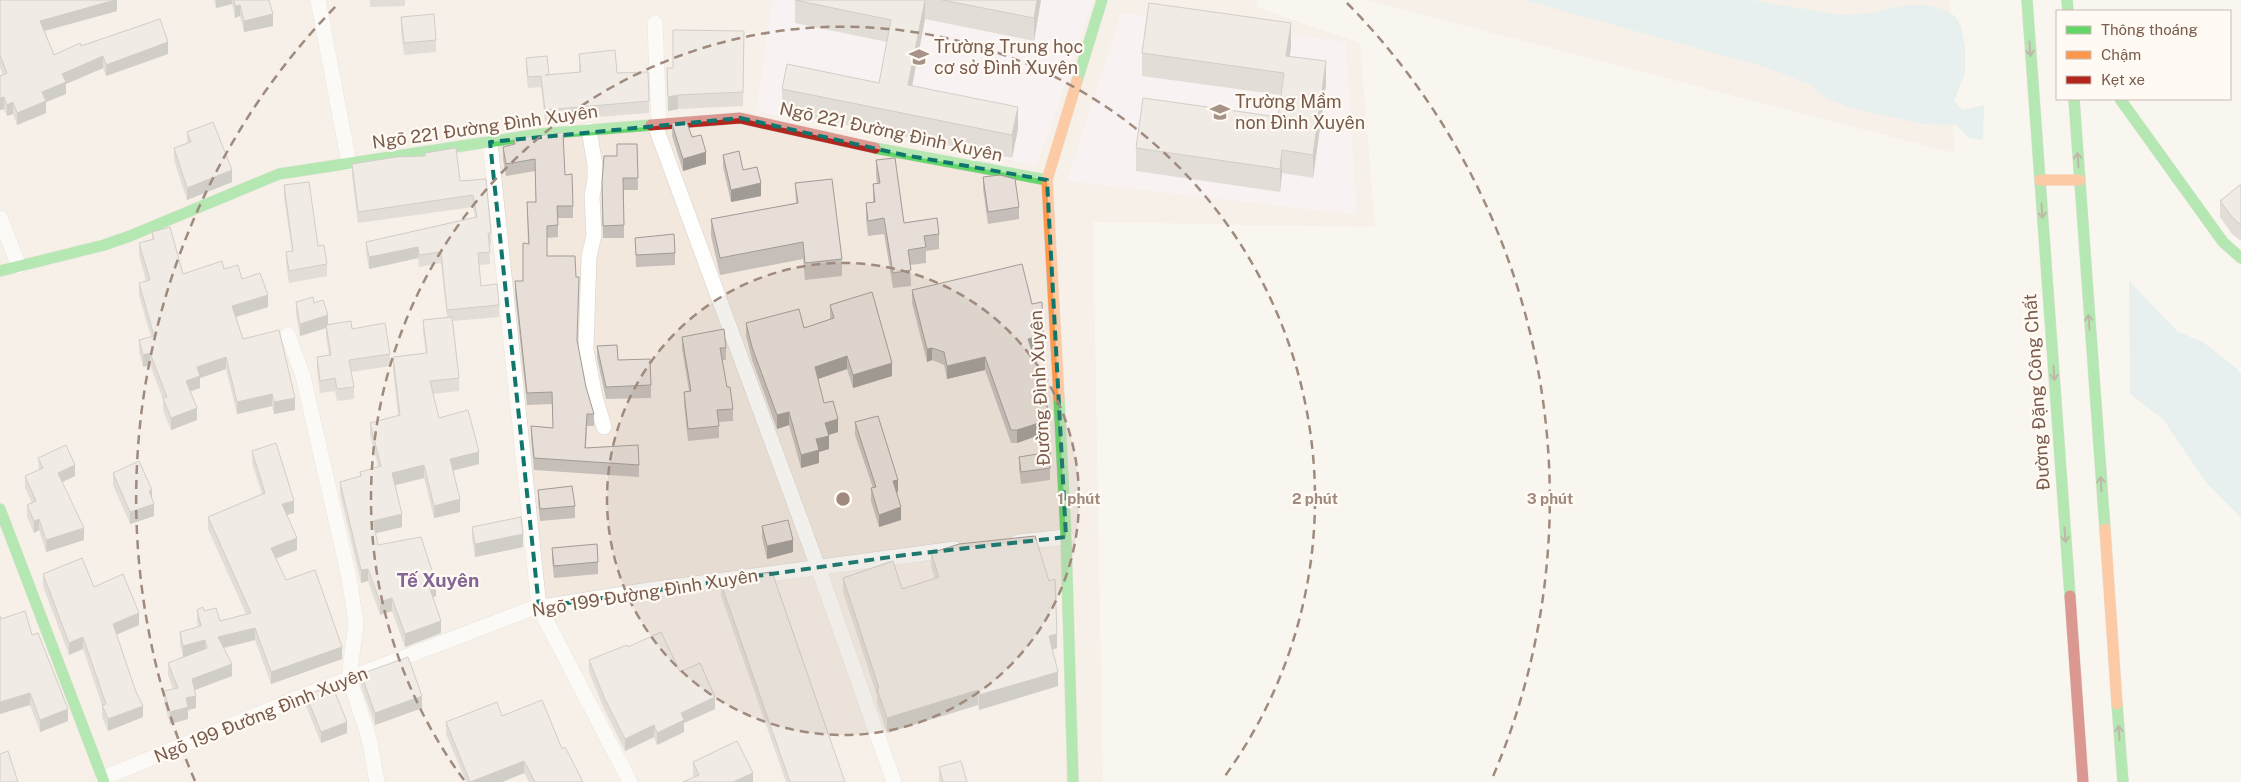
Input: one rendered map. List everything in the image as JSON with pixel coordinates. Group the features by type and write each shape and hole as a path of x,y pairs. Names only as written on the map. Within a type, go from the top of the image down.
{"street":[{"path":"318,0 349,163"},
{"name":"Đường Đình Xuyên","path":"1073,782 1066,537 1047,180 1102,0"},
{"name":"Đường Đặng Công Chất","path":"2027,0 2083,782"},
{"path":"655,23 657,125 894,782"},
{"path":"2074,100 2123,782"},
{"path":"2121,100 2223,242 2241,258"},
{"name":"Ngõ 221 Đường Đình Xuyên","path":"0,271 104,245 130,236 279,174 540,134 740,118 904,155 1047,180"},
{"path":"589,130 595,165 592,204 594,235 589,257 586,350 595,397 604,427"},
{"path":"490,142 540,607 630,782"},
{"path":"2040,180 2080,180"},
{"path":"0,218 19,266"},
{"path":"288,335 303,376 349,577 356,623 349,678 369,738 377,782"},
{"path":"0,509 104,780"},
{"path":"1000,544 1066,537"},
{"name":"Ngõ 199 Đường Đình Xuyên","path":"104,780 349,678 530,609 971,547"}],"highlighted area":[{"path":"740,118 904,155 1047,180 1066,537 905,555 539,607 490,142"}],"shaded area":[{"path":"0,0 1258,0 1256,7 1360,43 1375,227 1093,222 1103,782 0,782"},
{"name":"Trường Trung học cơ sở Đình Xuyên","path":"772,0 1093,0 1051,127 1036,165 756,111"},
{"path":"1366,0 1950,0 1954,153"},
{"name":"Trường Mầm non Đình Xuyên","path":"1121,13 1346,42 1357,215 1067,181"}],"water":[{"path":"1524,0 1751,0 1839,15 1865,14 1908,5 1926,5 1944,10 1955,16 1961,26 1965,47 1965,73 1954,101 1963,110 1984,105 1983,140 1969,138 1956,125 1923,124 1850,108 1826,98 1809,84 1768,68"},
{"path":"2129,281 2178,332 2203,342 2241,374 2241,518 2205,481 2163,419 2130,394"}],"building":[{"path":"0,0 115,0 40,21 54,55 80,43 81,46 160,19 168,42 106,65 103,56 62,74 66,82 42,92 46,101 17,113 13,102 7,105 4,97 0,98 0,76 7,73 0,55"},
{"path":"234,0 269,0 273,14 244,21 240,5 235,6"},
{"path":"795,0 925,0 908,85 1018,107 1012,135 782,89 787,64 879,83 891,20"},
{"path":"942,0 1037,0 1034,18"},
{"path":"1149,3 1291,23 1286,56 1326,61 1313,155 1282,150 1280,169 1136,148 1143,98 1278,117 1284,73 1142,53"},
{"path":"434,14 436,40 404,43 401,17"},
{"path":"673,30 744,31 743,92 668,97 667,68 673,68"},
{"path":"615,50 617,73 648,72 649,101 545,110 541,76 528,77 526,58 547,56 549,75 581,72 579,54"},
{"path":"213,122 232,170 187,188 174,148 191,142 187,132"},
{"path":"687,123 692,137 701,135 706,152 683,159 672,124"},
{"path":"563,133 565,175 572,174 573,206 557,206 558,225 547,226 547,256 575,256 576,277 579,277 577,340 586,387 594,414 587,414 585,448 638,445 639,465 534,458 531,426 553,428 552,392 527,393 515,281 523,281 523,243 529,244 527,202 536,202 535,159 506,164 503,147 515,144 514,139"},
{"path":"617,144 637,144 638,178 623,178 624,225 603,226 602,182 604,156 617,156"},
{"path":"456,148 460,181 486,179 491,233 488,233 490,252 478,253 481,286 497,284 499,305 447,310 441,252 419,255 418,247 369,257 366,242 477,217 473,195 358,212 352,164 396,157 425,156 425,153"},
{"path":"739,151 743,170 757,167 761,183 731,190 723,155"},
{"path":"895,158 904,223 937,218 939,234 924,236 926,247 908,250 911,270 893,273 884,218 868,221 866,203 875,202 873,184 880,183 876,160"},
{"path":"1000,175 1015,179 1019,207 988,212 983,177"},
{"path":"832,179 842,259 805,263 803,242 720,258 711,219 798,203 795,183"},
{"path":"309,182 318,246 324,245 327,264 289,271 286,252 293,251 284,185"},
{"path":"2241,184 2241,225 2232,217 2220,201"},
{"path":"170,227 183,274 222,261 224,269 238,265 242,279 260,273 268,295 232,306 243,339 279,330 295,398 274,402 272,394 237,402 226,357 197,367 200,376 186,381 197,408 171,418 163,398 167,397 150,353 143,355 139,340 154,336 139,283 150,280 139,243 154,239 152,232"},
{"path":"674,234 675,253 636,255 635,238"},
{"path":"1022,264 1032,304 1042,302 1043,335 1028,339 1046,392 1048,420 1017,430 1011,430 985,357 947,366 944,352 932,348 927,349 912,290"},
{"path":"872,292 892,363 853,375 847,356 815,367 824,403 833,401 838,419 825,423 829,436 816,439 819,450 801,455 789,412 777,415 752,347 746,323 799,309 804,328 834,318 830,305"},
{"path":"313,297 314,303 323,300 328,315 300,324 296,302"},
{"path":"452,317 459,378 430,381 439,418 468,410 479,452 450,459 460,499 434,506 424,465 392,473 402,514 373,521 378,545 421,537 436,583 429,586 441,621 405,634 392,598 380,602 368,569 361,570 340,482 361,476 360,472 381,466 370,423 400,415 393,357 427,353 423,320"},
{"path":"351,321 352,329 385,323 390,354 349,360 354,387 337,389 335,378 320,381 317,357 331,355 326,325"},
{"path":"724,329 726,348 720,348 727,387 730,387 733,409 717,410 719,426 688,429 684,392 691,391 682,337"},
{"path":"617,345 618,360 650,359 651,385 606,387 597,346"},
{"path":"878,416 898,480 893,481 901,507 879,515 871,488 876,487 855,422"},
{"path":"276,443 294,501 282,504 297,538 271,548 286,580 315,570 342,647 271,672 255,628 218,637 232,664 192,679 196,696 186,698 188,707 170,712 164,691 178,688 168,663 207,648 205,640 183,646 180,632 201,626 197,610 203,607 204,611 216,608 220,621 251,613 208,517 265,493 252,451"},
{"path":"66,445 75,465 58,473 84,528 46,540 39,519 34,521 27,505 36,501 25,476 43,468 38,458"},
{"path":"1050,452 1050,468 1021,472 1019,457"},
{"path":"139,461 152,490 149,491 154,504 130,512 113,473"},
{"path":"572,486 575,506 540,509 538,490"},
{"path":"521,517 523,534 475,544 472,527"},
{"path":"788,520 793,540 767,546 762,526"},
{"path":"1035,536 1049,581 1055,579 1057,634 1049,636 1058,672 979,695 978,690 887,718 843,578 893,561 902,589 939,577 931,553 959,544"},
{"path":"597,544 598,562 554,566 552,548"},
{"path":"82,558 94,587 123,574 139,613 113,624 136,692 143,706 108,719 102,705 106,704 83,637 69,643 43,574"},
{"path":"772,572 845,782 790,782 721,584 746,575"},
{"path":"25,611 32,635 38,633 68,709 40,720 30,693 0,702 0,616 1,619"},
{"path":"661,632 680,672 700,663 715,697 681,713 684,720 657,733 654,725 625,739 604,697 589,660 627,645 628,647"},
{"path":"408,657 422,696 375,713 361,674"},
{"path":"332,685 347,722 321,732 306,695"},
{"path":"542,700 562,749 565,747 583,782 535,782 524,761 470,782 446,722 497,702 502,716"},
{"path":"737,741 753,773 733,782 683,782 699,775 693,762"},
{"path":"8,751 18,782 0,782 0,754"},
{"path":"961,761 967,782 943,782 939,767"}],"traffic: fast":[{"path":"1077,81 1102,0"},
{"path":"2027,0 2070,596"},
{"path":"2067,0 2068,10"},
{"path":"2074,100 2105,529"},
{"path":"2121,100 2223,242 2241,258"},
{"path":"0,271 104,245 130,236 279,174 540,134 651,125"},
{"path":"875,148 1047,180"},
{"path":"1059,398 1066,537 1073,782"},
{"path":"0,509 104,782"},
{"path":"2117,704 2123,782"}],"traffic: slow":[{"path":"1059,398 1047,180 1077,81"},
{"path":"2040,180 2080,180"},
{"path":"2105,529 2117,704"}],"traffic: jam":[{"path":"651,125 740,118 875,148"},
{"path":"2070,596 2083,782"}],"place":[{"name":"Trường Trung học cơ sở Đình Xuyên","path":"919,57"},
{"name":"Trường Mầm non Đình Xuyên","path":"1220,112"}],"district":[{"name":"Tế Xuyên","path":"438,580"}]}
